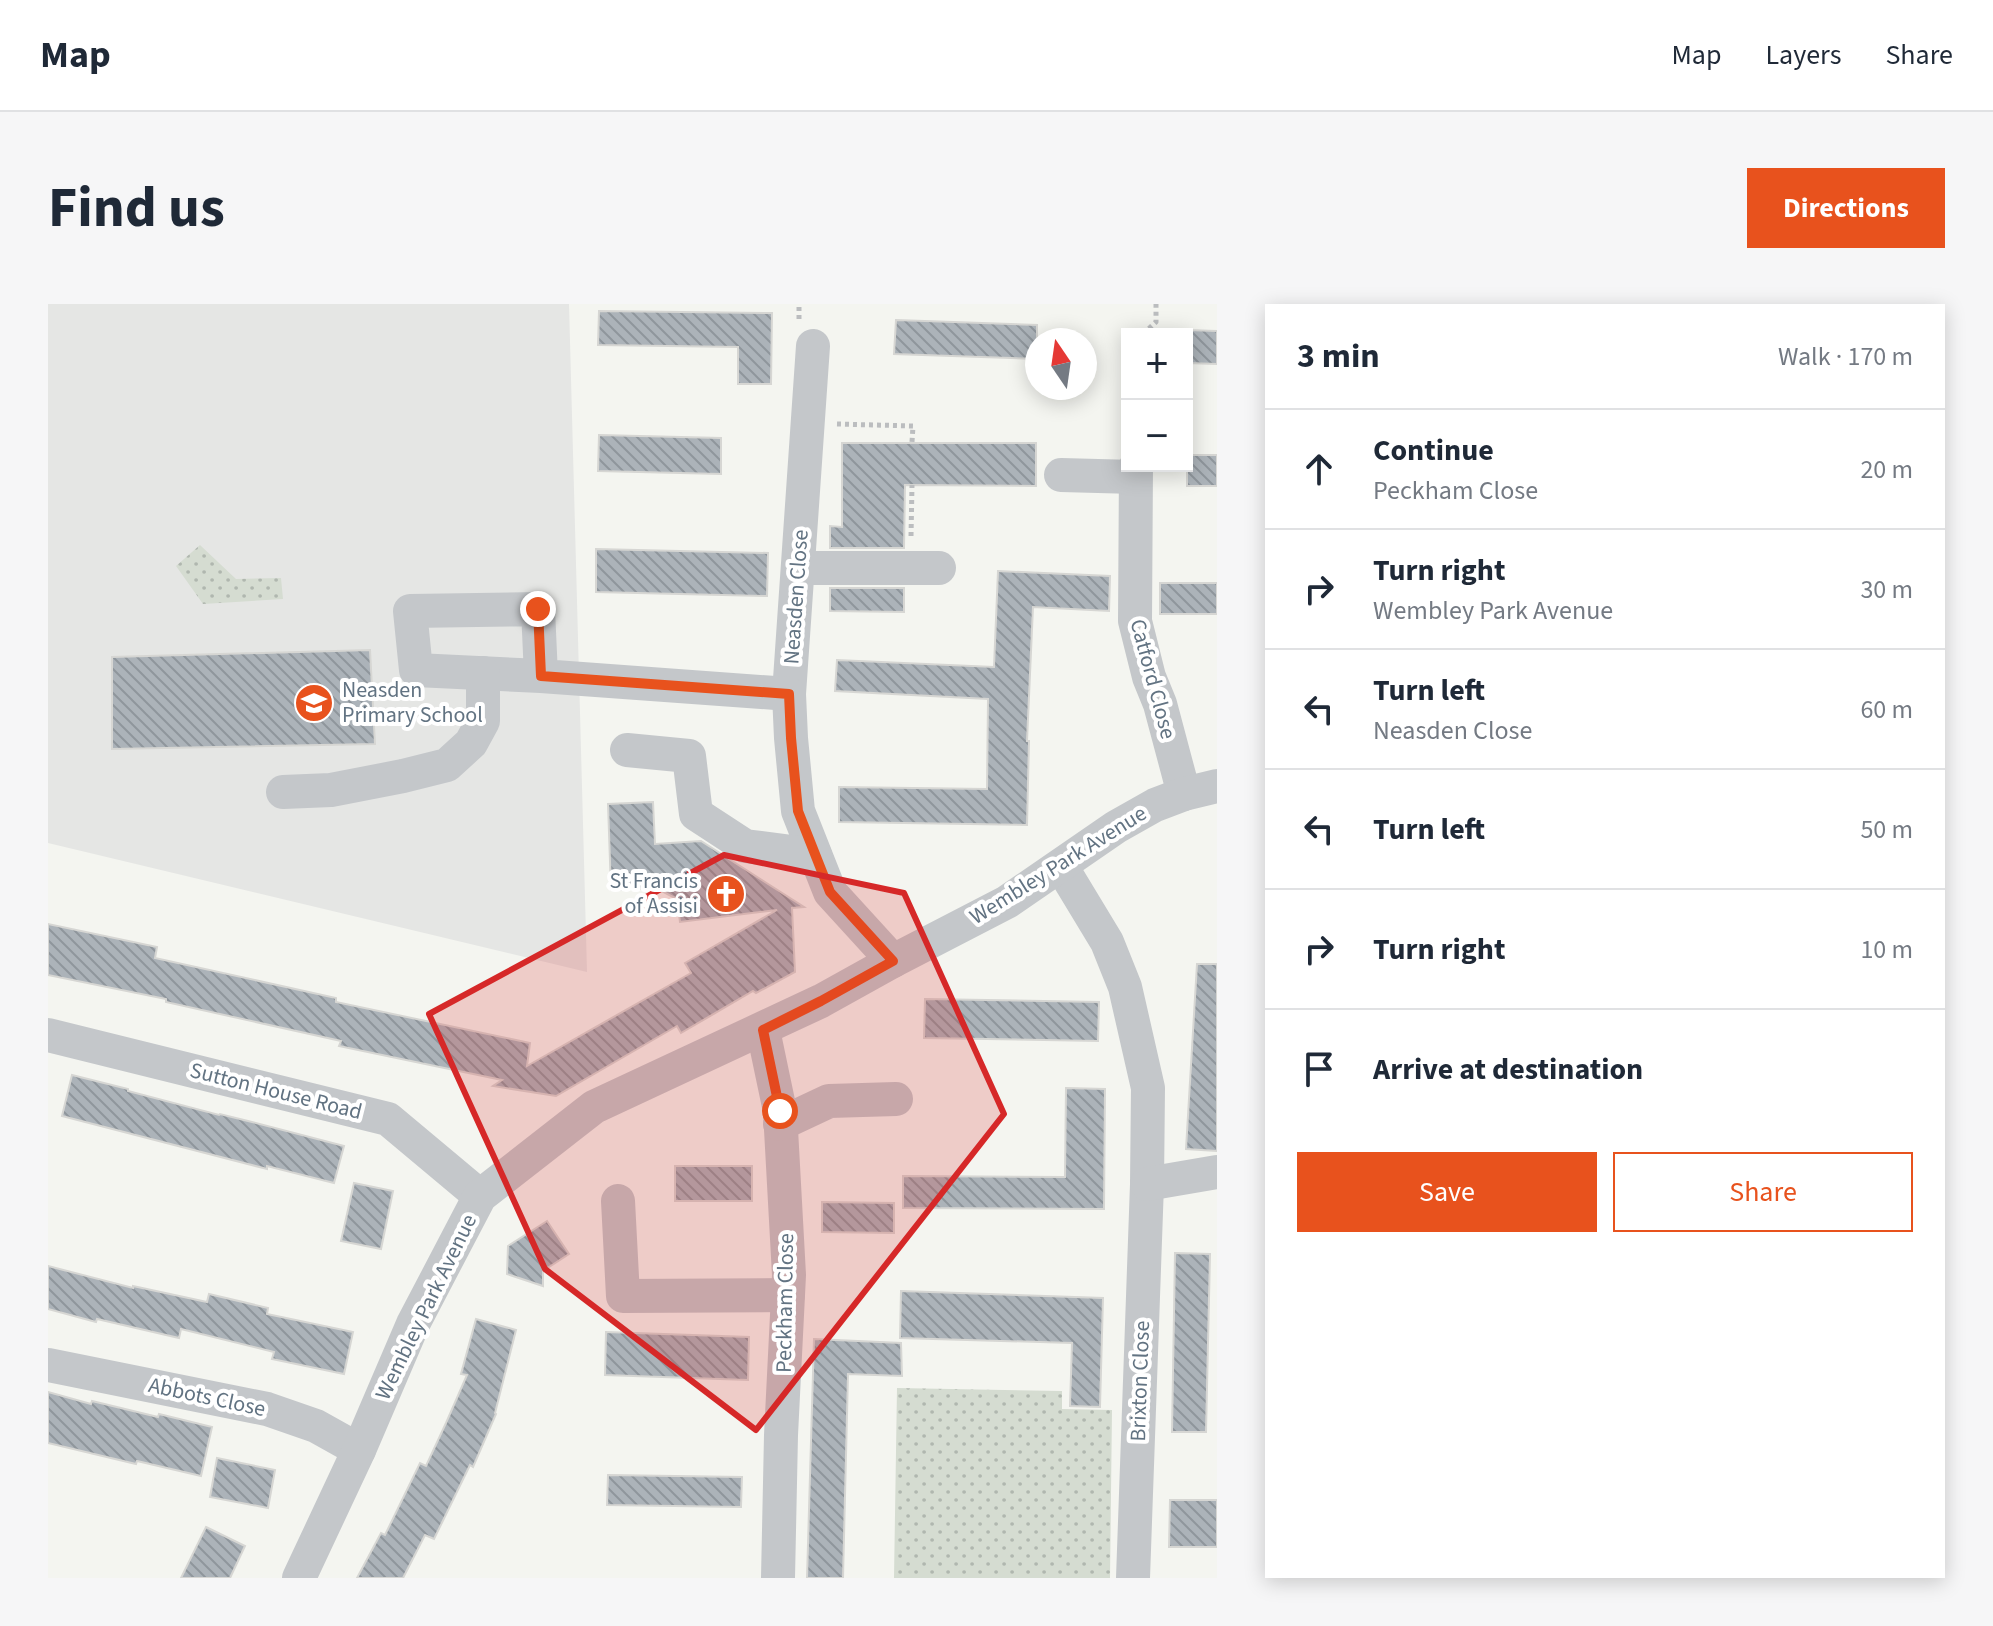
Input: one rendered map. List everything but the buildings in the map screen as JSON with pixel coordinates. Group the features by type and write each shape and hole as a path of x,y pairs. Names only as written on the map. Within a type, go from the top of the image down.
{"street":[{"name":"Neasden Close","path":"813,346 789,694 798,811 830,892 893,961"},
{"path":"1061,475 1121,472"},
{"name":"Catford Close","path":"1136,472 1135,621 1184,794"},
{"path":"798,568 924,568"},
{"path":"541,676 538,609 410,611 416,670 789,694"},
{"path":"283,792 331,790 447,765 471,743 483,721 483,673"},
{"path":"627,750 689,756 696,814 745,846 815,855"},
{"name":"Wembley Park Avenue","path":"299,1578 413,1324 480,1196 594,1107 763,1030 1007,902 1116,827 1155,805 1217,786"},
{"name":"Brixton Close","path":"1061,866 1107,942 1125,987 1148,1088 1133,1578"},
{"name":"Peckham Close","path":"763,1030 780,1111 789,1275 778,1578"},
{"name":"Sutton House Road","path":"48,1035 388,1119 480,1196"},
{"path":"780,1124 829,1101 896,1099"},
{"path":"1147,1184 1217,1172"},
{"path":"618,1201 623,1296 788,1295"},
{"name":"Abbots Close","path":"48,1365 267,1409 316,1426 359,1450"}],"path":[{"path":"1150,328 1156,322 1156,304"},
{"path":"808,424 913,426 912,442"},
{"path":"912,485 924,568"}],"highlighted area":[{"path":"724,855 904,893 1004,1114 756,1430 545,1269 429,1014"}],"shaded area":[{"name":"Neasden Primary School","path":"48,304 569,304 587,972 48,843"},
{"path":"200,545 236,579 281,578 283,599 203,604 176,566"},
{"path":"897,1388 1062,1391 1062,1409 1112,1410 1110,1578 894,1578"}],"place":[{"name":"Neasden Primary School","path":"314,703"},
{"name":"St Francis of Assisi","path":"726,894"}],"route":[{"path":"538,609 541,676 789,694 798,811 830,892 893,961 763,1030 780,1111"}]}
